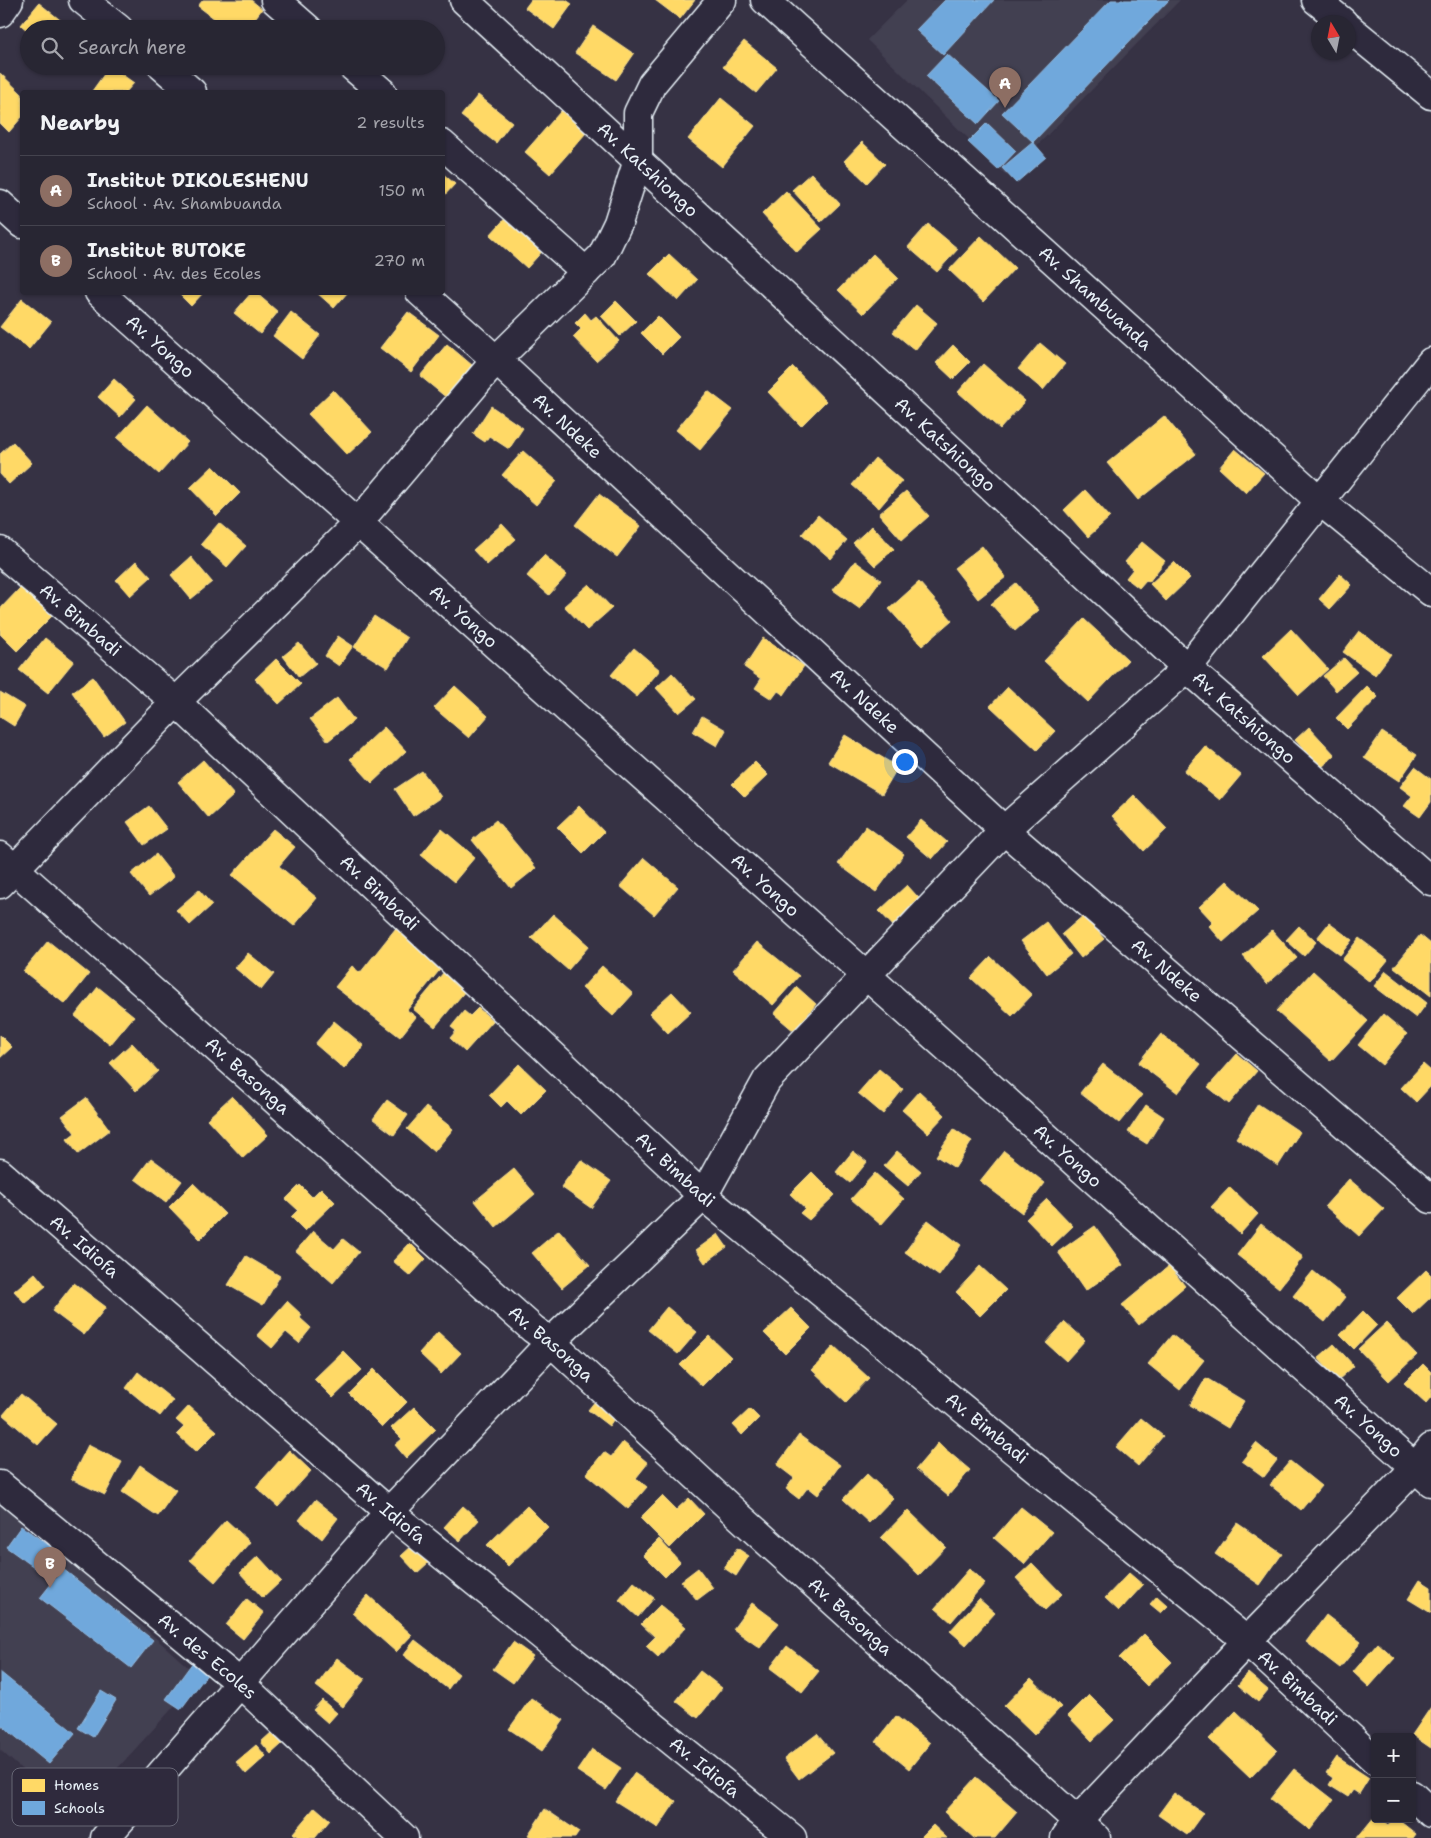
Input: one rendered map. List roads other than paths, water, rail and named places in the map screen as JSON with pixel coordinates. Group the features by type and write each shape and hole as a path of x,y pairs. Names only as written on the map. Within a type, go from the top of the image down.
{"street":[{"path":"0,13 9,0"},
{"path":"83,0 108,20"},
{"path":"274,0 297,20"},
{"name":"Av. Katshiongo","path":"464,0 1187,668 1431,881"},
{"path":"5,870 357,524 496,360 602,256 618,223 638,160 638,112 652,84 722,0"},
{"name":"Av. Shambuanda","path":"765,0 1320,501 1431,592"},
{"path":"1316,0 1334,15"},
{"path":"1356,34 1431,95"},
{"path":"172,75 190,90"},
{"path":"362,75 380,90"},
{"path":"445,147 586,272"},
{"path":"0,204 20,222"},
{"name":"Av. Yongo","path":"102,295 357,524 866,975 1426,1466"},
{"name":"Av. Ndeke","path":"423,295 1004,830 1431,1199"},
{"path":"166,1768 390,1512 551,1342 704,1196 767,1080 1004,830 1187,668 1431,362"},
{"name":"Av. Bimbadi","path":"0,551 176,702 704,1196 1247,1641 1371,1756"},
{"name":"Av. Basonga","path":"5,870 533,1329 551,1342 1079,1832"},
{"name":"Av. Idiofa","path":"0,1174 390,1512 792,1838"},
{"path":"1079,1832 1247,1641 1426,1466"},
{"name":"Av. des Ecoles","path":"0,1486 240,1683 404,1838"},
{"path":"1416,1799 1431,1813"},
{"path":"105,1838 115,1826"}],"place":[{"name":"Institut DIKOLESHENU","path":"1005,108"},
{"name":"Institut BUTOKE","path":"50,1588"}]}
